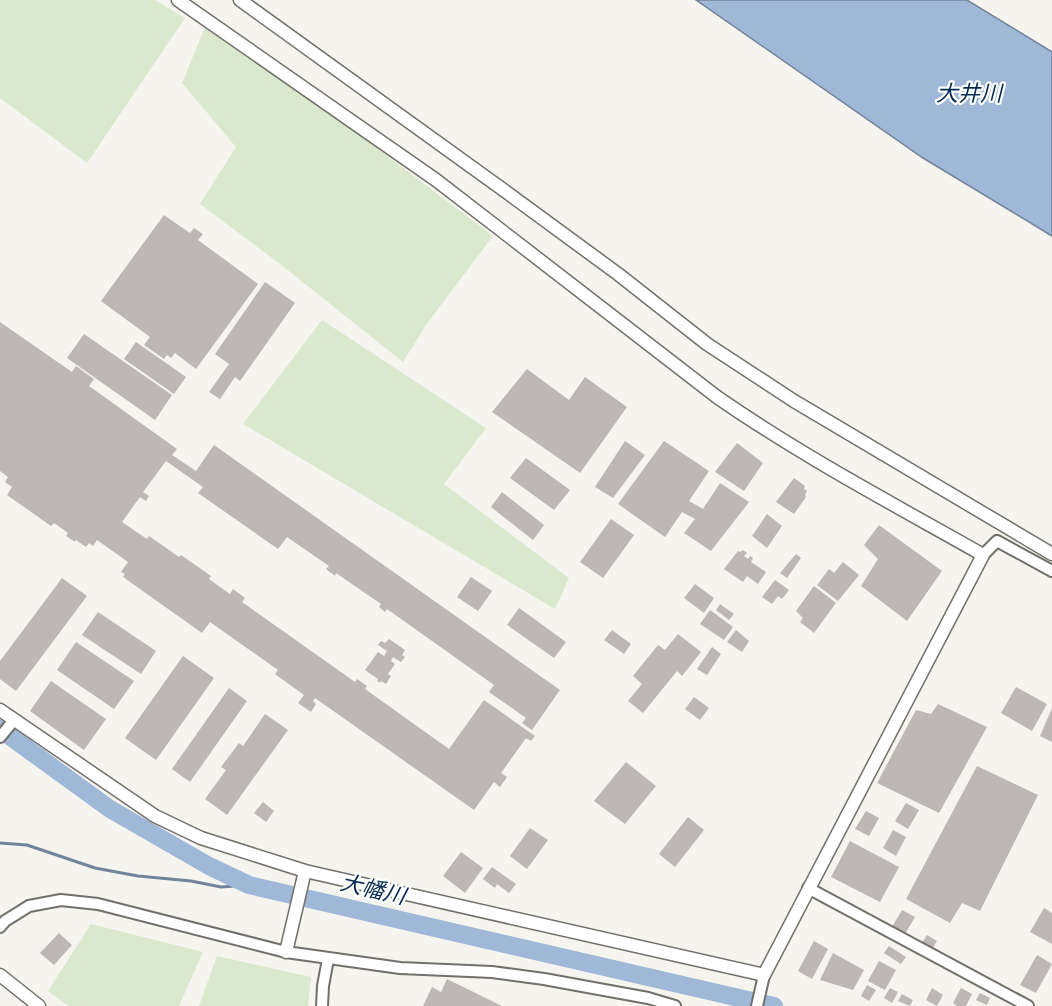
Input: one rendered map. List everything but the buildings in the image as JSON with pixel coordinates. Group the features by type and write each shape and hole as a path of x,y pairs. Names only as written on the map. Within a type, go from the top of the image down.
{"street":[{"path":"178,0 436,180 736,410 793,446 983,555"},
{"path":"240,0 618,274 707,344 794,401 1052,554"},
{"path":"757,1006 764,975 983,555 997,541 1052,571"},
{"path":"0,710 156,816 201,838 305,871 764,975"},
{"path":"0,738 14,720"},
{"path":"286,952 305,871"},
{"path":"808,888 1028,1006"},
{"path":"0,927 29,906 61,900 98,904 286,952 400,968 492,972 524,976 648,998 675,1006"},
{"path":"322,1006 328,959"},
{"path":"0,975 39,1006"}],"green space":[{"path":"0,0 155,0 185,18 87,163 0,98"},
{"path":"208,20 493,236 426,325 403,362 200,204 236,147 182,83"},
{"path":"322,320 486,428 444,484 569,578 555,609 243,424"},
{"path":"91,924 203,952 179,1006 68,1006 48,991"},
{"path":"217,956 311,977 308,1006 199,1006"}],"water":[{"name":"大井川","path":"696,0 967,0 1052,52 1052,236 923,158"}],"waterway":[{"name":"大幡川","path":"0,729 110,809 209,866 249,885 774,1006"},
{"path":"0,843 27,845 95,868 138,876 191,881 221,887 249,885"}]}
